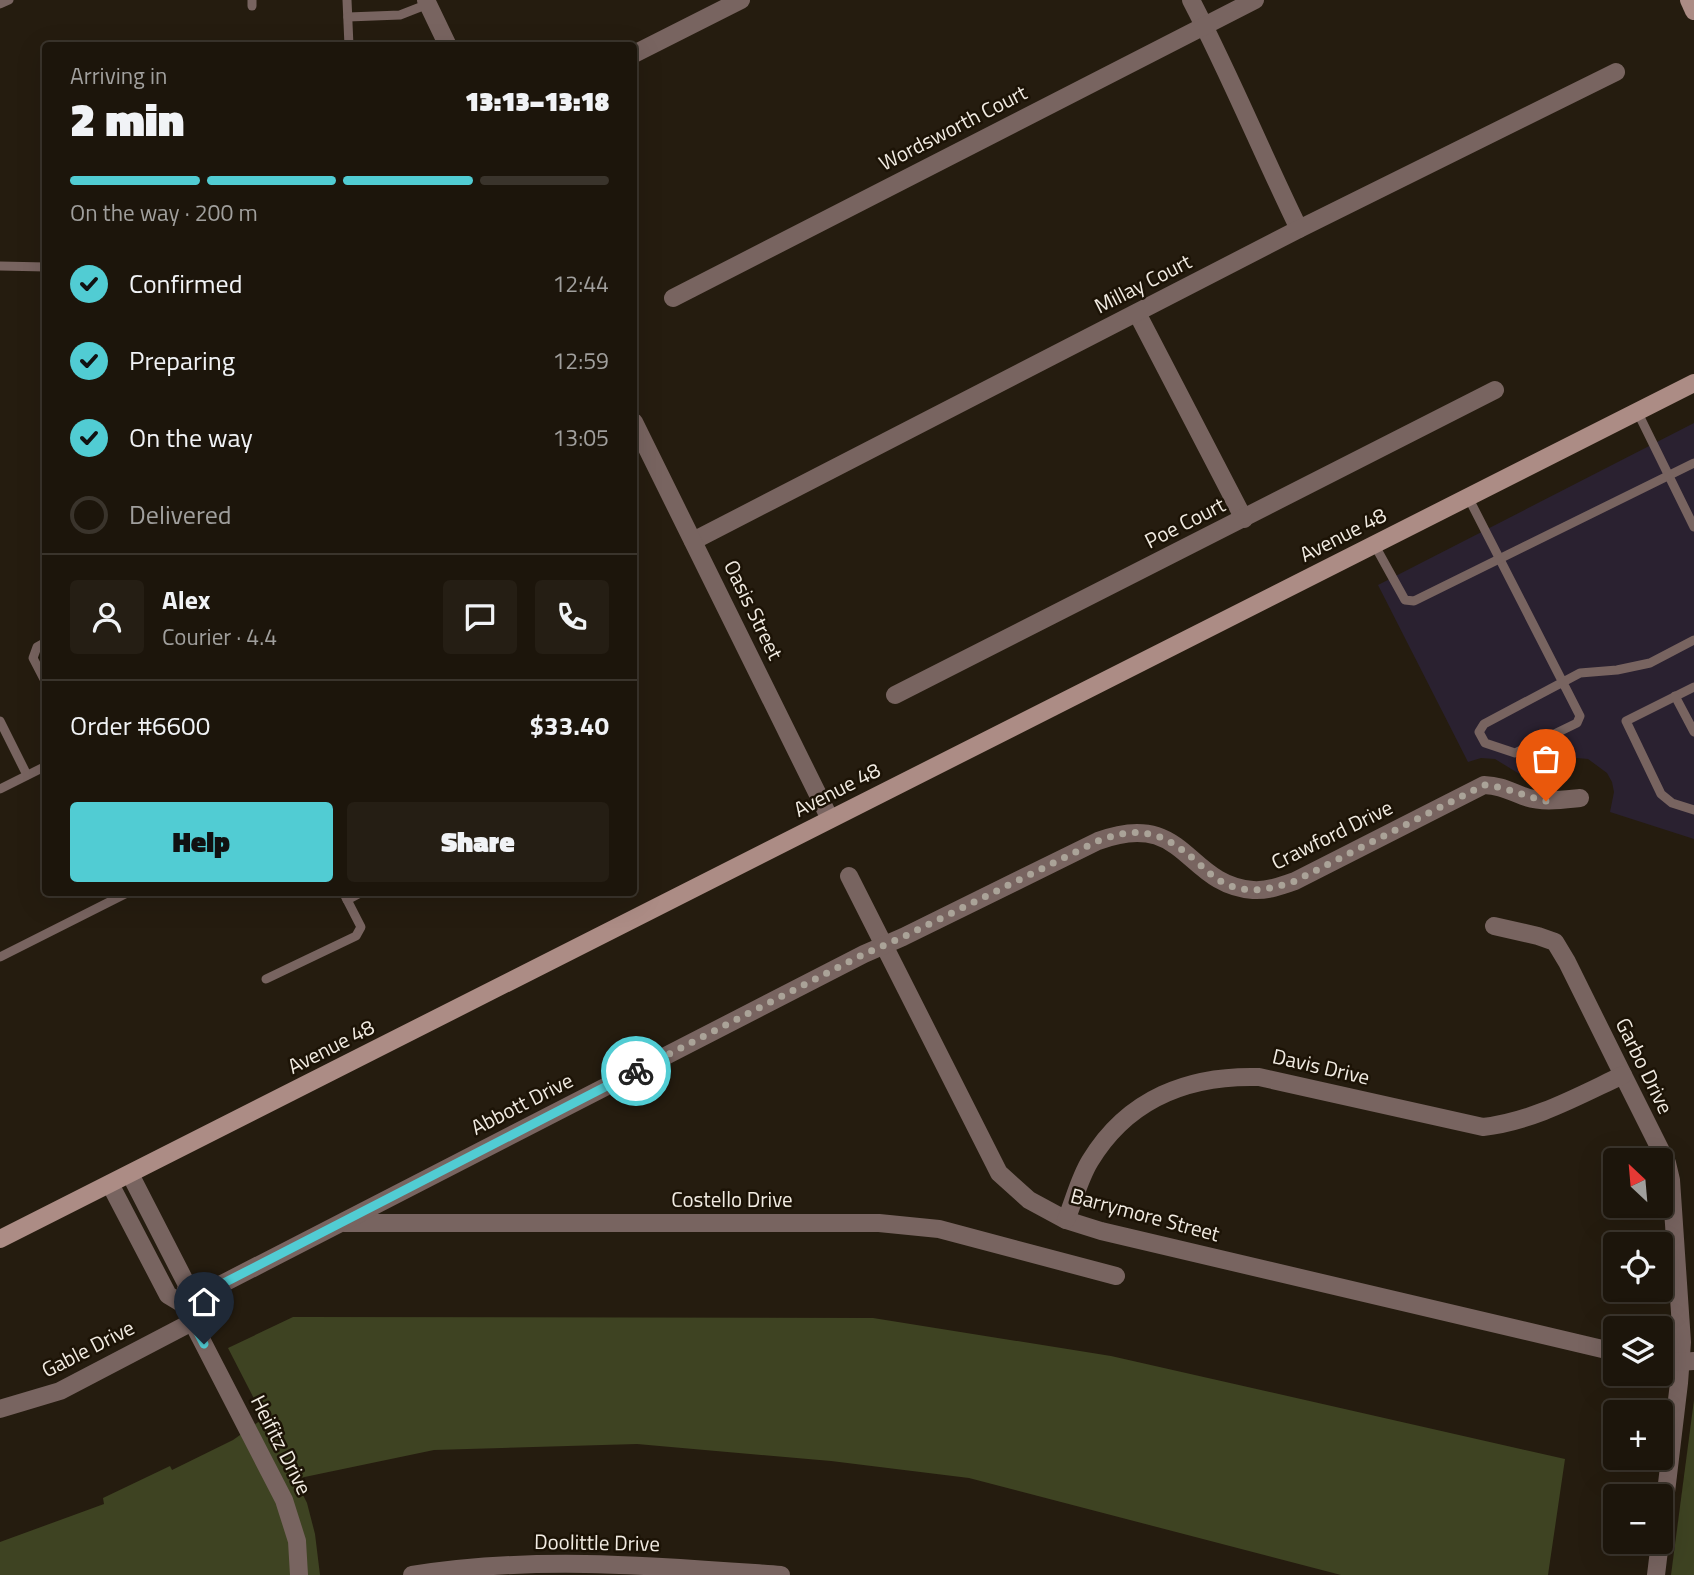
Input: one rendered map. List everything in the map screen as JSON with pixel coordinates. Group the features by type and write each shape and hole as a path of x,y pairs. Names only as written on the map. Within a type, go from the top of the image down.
{"main road":[{"path":"1689,0 1694,11"},
{"name":"Avenue 48","path":"0,1238 1694,383"}],"street":[{"path":"637,52 741,0"},
{"path":"1191,0 1240,97 1266,163 1299,229"},
{"name":"Wordsworth Court","path":"673,298 1255,0"},
{"path":"427,2 446,42"},
{"name":"Millay Court","path":"693,541 1299,229 1616,72"},
{"path":"1137,313 1244,519"},
{"name":"Poe Court","path":"895,695 1495,390"},
{"name":"Oasis Street","path":"637,428 830,819"},
{"name":"Crawford Drive","path":"883,946 1118,833 1134,831 1168,840 1184,850 1212,876 1232,886 1254,890 1274,888 1295,881 1484,785 1504,787 1523,796 1546,801 1580,799"},
{"name":"Barrymore Street","path":"849,876 999,1173 1029,1200 1066,1220 1101,1231 1603,1349"},
{"name":"Garbo Drive","path":"1494,926 1555,942 1667,1163 1671,1180 1682,1342 1687,1362 1669,1484"},
{"name":"Abbott Drive","path":"183,1304 883,946"},
{"name":"Davis Drive","path":"1066,1220 1091,1160 1111,1133 1149,1100 1177,1087 1216,1078 1259,1077 1483,1127 1509,1124 1543,1112 1623,1075"},
{"name":"Heifitz Drive","path":"131,1174 187,1285 183,1304"},
{"name":"Heifitz Drive","path":"110,1184 168,1295 183,1304 284,1500 297,1541 299,1575"},
{"name":"Costello Drive","path":"341,1223 879,1223 940,1229 1116,1276"},
{"name":"Gable Drive","path":"0,1409 61,1391 192,1322"},
{"path":"1656,1575 1659,1554"},
{"name":"Doolittle Drive","path":"412,1575 478,1566 607,1563 781,1575"}],"lane":[{"path":"0,4 9,0"},
{"path":"347,0 349,42"},
{"path":"348,17 400,15 427,2"},
{"path":"0,267 42,267"},
{"path":"1637,411 1694,527"},
{"path":"1374,544 1405,600 1413,601 1424,598 1694,463"},
{"path":"1468,497 1563,682 1580,716 1577,723 1515,753 1485,743 1479,732 1484,724 1563,682 1580,673 1617,670 1650,663 1694,640"},
{"path":"42,644 37,647 33,658 42,675"},
{"path":"1694,687 1626,720 1661,794 1672,803 1694,810"},
{"path":"1675,696 1694,732"},
{"path":"0,721 27,775"},
{"path":"0,789 42,768"},
{"path":"0,957 121,896"},
{"path":"266,979 356,936 361,927 345,896"},
{"path":"146,1252 165,1242"}],"shaded area":[{"path":"1694,423 1694,839 1610,812 1614,792 1612,782 1607,773 1588,759 1564,761 1537,780 1526,778 1495,759 1481,758 1468,762 1378,585"}],"green space":[{"path":"293,1317 873,1318 1111,1356 1565,1459 1548,1575 1341,1575 969,1478 831,1461 637,1444 434,1450 295,1479 307,1503 315,1534 320,1575 0,1575 0,1542 104,1504 103,1498 170,1466 172,1470 233,1440 264,1418 228,1348"},
{"path":"1694,1400 1694,1575 1671,1575"}],"way so far":[{"path":"636,1071 864,954 1118,833 1134,831 1168,840 1184,850 1212,876 1232,886 1254,890 1274,888 1295,881 1484,785 1504,787 1523,796 1546,801"}],"route":[{"path":"204,1344 183,1304 636,1071"}]}
